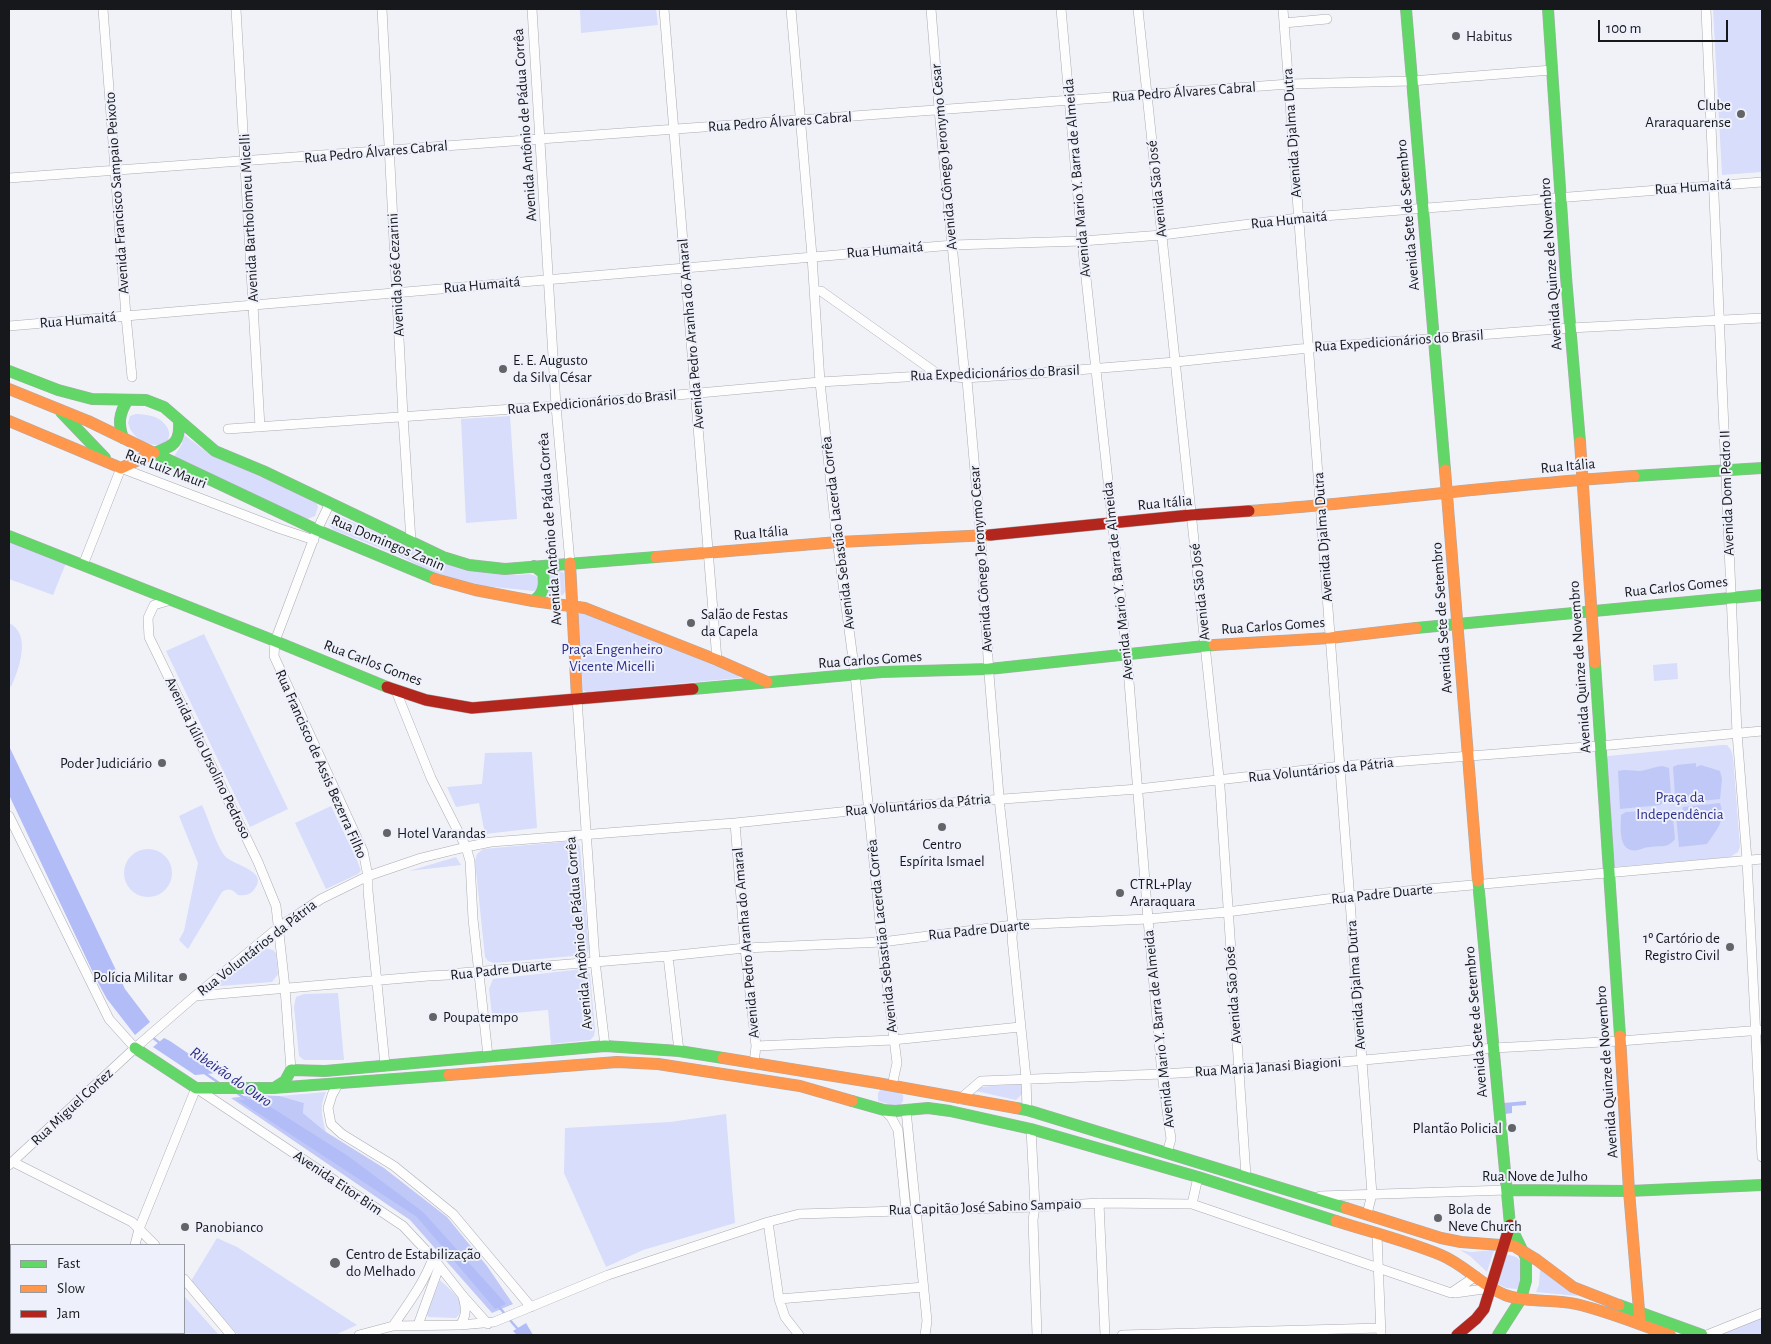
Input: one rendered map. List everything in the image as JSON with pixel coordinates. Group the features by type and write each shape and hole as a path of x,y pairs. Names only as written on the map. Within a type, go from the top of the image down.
{"street":[{"name":"Avenida Francisco Sampaio Peixoto","path":"104,9 132,377"},
{"name":"Avenida Bartholomeu Micelli","path":"236,9 260,427"},
{"name":"Avenida José Cezarini","path":"382,9 403,416 412,542"},
{"name":"Avenida Antônio de Pádua Corrêa","path":"532,9 556,406 570,563 576,699 595,961 605,1046"},
{"name":"Avenida Pedro Aranha do Amaral","path":"664,9 717,660"},
{"name":"Avenida Sebastião Lacerda Corrêa","path":"791,9 812,256 820,382 855,674 893,1040 898,1064 892,1086"},
{"name":"Avenida Cônego Jeronymo Cesar","path":"931,9 965,378 967,380 999,798 1013,925 1012,938 1026,1078 1027,1110"},
{"name":"Avenida Mario Y. Barra de Almeida","path":"1061,9 1071,101 1082,241 1127,656 1148,919 1170,1139 1167,1153"},
{"name":"Avenida São José","path":"1138,9 1219,781 1246,1176"},
{"name":"Avenida Djalma Dutra","path":"1283,9 1372,1194 1367,1214"},
{"name":"Avenida Sete de Setembro","path":"1406,9 1478,885 1510,1225 1524,1252"},
{"name":"Avenida Quinze de Novembro","path":"1548,9 1570,328 1583,479 1629,1191 1640,1324"},
{"name":"Avenida Dom Pedro II","path":"1706,9 1737,733 1759,1030 1762,1157"},
{"path":"1284,22 1327,19"},
{"name":"Rua Pedro Álvares Cabral","path":"9,178 1289,84 1412,81 1552,70"},
{"name":"Rua Humaitá","path":"9,326 812,256 953,245 1082,241 1162,235 1298,218 1762,182"},
{"path":"814,291 821,291 939,375"},
{"name":"Rua Expedicionários do Brasil","path":"228,429 556,406 820,382 939,375 965,378 1175,362 1309,348 1570,328 1762,318"},
{"name":"Rua Domingos Zanin","path":"9,371 75,396 92,399 146,400 164,407 215,451 443,557 469,565 504,569 570,563"},
{"name":"Rua Domingos Zanin","path":"9,390 88,420 316,535 442,582 534,601 585,608 770,683"},
{"path":"123,438 118,426 121,410 127,400"},
{"path":"58,410 110,463"},
{"path":"83,565 121,468 154,453 168,449 173,445 180,433 179,420"},
{"name":"Rua Luiz Mauri","path":"9,421 121,468 278,528 316,535"},
{"name":"Rua Itália","path":"570,563 838,542 980,536 1191,515 1320,506 1583,479 1762,468"},
{"name":"Rua Francisco de Assis Bezerra Filho","path":"330,503 275,641 274,656 363,851 368,876 385,1065"},
{"name":"Rua Carlos Gomes","path":"9,536 396,691 426,700 472,708 855,674 989,669 1127,656 1205,646 1330,638 1457,623 1762,595"},
{"path":"534,566 543,573 545,586 541,596 534,601"},
{"name":"Avenida Júlio Ursolino Pedroso","path":"171,600 154,605 148,618 149,637 267,882 276,906 291,1070"},
{"path":"396,691 431,778 466,847 470,862 473,919 488,1056"},
{"name":"Rua Voluntários da Pátria","path":"139,1046 195,996 279,927 321,899 368,876 421,858 491,842 735,823 999,798 1138,789 1341,766 1600,746 1762,731"},
{"path":"9,816 109,1020 139,1046 196,1088 273,1088 338,1084 617,1062 658,1064 790,1085 836,1095 872,1108 895,1112 928,1108 950,1111 1031,1129 1198,1177 1441,1255 1459,1264 1492,1288 1506,1295 1521,1299 1559,1301 1579,1305 1670,1335"},
{"name":"Avenida Pedro Aranha do Amaral","path":"735,823 745,948 756,1046 754,1064"},
{"name":"Rua Padre Duarte","path":"195,996 376,980 448,976 480,971 745,948 882,942 1013,925 1148,919 1227,912 1350,896 1762,858"},
{"path":"668,956 679,1051"},
{"path":"756,1046 893,1040 1020,1027"},
{"name":"Rua Maria Janasi Biagioni","path":"960,1099 981,1081 1239,1069 1494,1048 1620,1041 1759,1030"},
{"name":"Rua Miguel Cortez","path":"11,1164 139,1046"},
{"path":"273,1088 284,1082 291,1070 325,1071 605,1046 679,1051 877,1083 1027,1110 1246,1176 1441,1238 1461,1242 1514,1246 1574,1287 1640,1324 1702,1335"},
{"path":"872,1108 869,1094 877,1083"},
{"path":"338,1084 332,1094 328,1108 331,1124 342,1134 394,1166 452,1214 531,1307"},
{"path":"135,1244 139,1229 196,1088"},
{"name":"Avenida Eitor Bim","path":"196,1088 403,1226 433,1258 463,1296 491,1323"},
{"path":"905,1088 908,1095 906,1110 910,1210"},
{"path":"884,1110 891,1117 898,1130 924,1287 927,1321 925,1335"},
{"path":"1031,1129 1035,1207 1033,1220 1037,1335"},
{"path":"11,1164 132,1222 154,1244"},
{"path":"1192,1204 1198,1177"},
{"name":"Rua Nove de Julho","path":"1307,1196 1507,1190 1629,1191 1762,1184"},
{"path":"1099,1203 1105,1335"},
{"name":"Rua Capitão José Sabino Sampaio","path":"491,1323 608,1275 768,1222 799,1214 1035,1207 1099,1203 1192,1204 1451,1293 1492,1288"},
{"path":"1348,1226 1359,1223 1367,1214"},
{"path":"768,1222 779,1300 785,1317 799,1335"},
{"name":"Avenida Sete de Setembro","path":"1457,1335 1484,1309 1492,1288 1502,1245 1510,1225"},
{"path":"1122,1335 1381,1332 1377,1235"},
{"path":"1498,1335 1521,1299 1527,1272 1524,1252"},
{"path":"393,1326 420,1288 433,1258"},
{"path":"418,1325 439,1266"},
{"path":"1451,1293 1476,1276"},
{"path":"185,1280 231,1335"},
{"path":"779,1300 924,1287"},
{"path":"460,1325 464,1319 466,1308 463,1296"},
{"path":"1707,1335 1762,1313"},
{"path":"359,1335 393,1326 491,1323"}],"green space":[{"path":"580,9 656,9 658,25 581,33"},
{"name":"Clube Araraquarense","path":"1713,9 1762,9 1762,172 1722,175"},
{"path":"136,414 153,416 162,421 169,432 169,438 166,442 161,445 154,445 136,437 128,423 130,416"},
{"path":"510,416 517,519 466,523 461,419"},
{"path":"183,434 212,456 315,499 318,507 315,516 307,519 173,458 182,444"},
{"path":"335,517 343,518 448,564 501,574 529,574 536,576 540,581 538,590 475,585 433,573 398,555 334,530 329,525"},
{"path":"9,541 66,563 53,595 9,579"},
{"path":"557,570 564,573 565,592 559,596 547,595 551,586 548,571"},
{"name":"Praça Engenheiro Vicente Micelli","path":"585,613 740,676 739,678 587,692 583,690 578,615"},
{"path":"9,623 16,628 22,643 20,662 11,687 9,684"},
{"path":"204,634 288,809 250,827 166,651"},
{"path":"1677,663 1678,679 1654,681 1653,665"},
{"name":"Praça da Independência","path":"1727,745 1733,757 1740,847 1738,852 1730,857 1614,867 1605,761 1608,756"},
{"path":"532,752 537,828 485,834 479,803 456,807 447,787 482,784 485,753"},
{"path":"202,805 224,855 254,873 258,878 258,884 253,891 246,895 238,895 229,889 224,890 188,949 179,940 184,931 198,863 179,816"},
{"path":"331,806 361,871 326,889 295,823"},
{"path":"577,842 580,847 588,952 584,955 494,963 488,961 485,957 475,861 477,854 483,849"},
{"path":"148,849 157,851 165,856 170,864 172,873 170,882 165,890 157,895 148,897 139,895 131,890 126,882 124,873 126,864 131,856 139,851"},
{"path":"456,857 461,865 409,871"},
{"path":"265,948 276,953 278,974 272,982 220,986 220,982"},
{"path":"583,969 590,974 595,1030 594,1036 590,1040 551,1044 548,1010 492,1015 489,989 493,979"},
{"path":"338,993 344,1060 304,1060 299,1056 294,1007 296,997 304,994"},
{"path":"1021,1084 1022,1094 1016,1100 976,1091 981,1087"},
{"path":"881,1089 898,1090 903,1095 902,1103 898,1107 878,1101 878,1093"},
{"path":"326,1092 322,1107 322,1117 326,1132 303,1113 304,1103 280,1096"},
{"path":"726,1114 735,1223 643,1250 606,1267 564,1173 565,1128 670,1122"},
{"path":"217,1238 237,1247 357,1325 335,1335 238,1335 191,1281"},
{"path":"1460,1250 1471,1252 1494,1250 1487,1272 1470,1256"},
{"path":"1509,1255 1520,1260 1520,1284 1517,1289 1506,1288 1498,1284 1505,1256"},
{"path":"1540,1269 1578,1296 1536,1292 1539,1285"},
{"path":"440,1280 460,1302 460,1313 456,1318 428,1317 427,1314"},
{"path":"185,1297 219,1335 165,1335 185,1334"},
{"path":"1762,1316 1762,1335 1719,1335 1760,1317"}],"shaded area":[{"path":"9,746 125,989 150,1022 135,1035 107,999 97,981 9,795"},
{"path":"1696,763 1696,767 1701,765 1720,771 1722,779 1720,799 1683,803 1675,795 1673,767"},
{"path":"1662,766 1669,768 1671,795 1660,805 1620,809 1618,771 1640,771"},
{"path":"1720,803 1722,809 1721,820 1707,844 1679,847 1676,815 1682,812 1683,807"},
{"path":"1662,810 1666,815 1673,818 1675,839 1664,846 1636,850 1631,850 1624,845 1621,835 1621,815 1626,812"},
{"path":"164,1038 217,1073 195,1075 153,1047"},
{"path":"254,1095 280,1096 304,1103 303,1113 326,1132 384,1168 447,1217 487,1266 513,1304 492,1313 410,1220 231,1098"},
{"path":"258,1099 348,1156 423,1212 506,1304 495,1309 417,1217 238,1100"},
{"path":"1526,1101 1526,1105 1512,1106 1512,1113 1505,1114 1504,1103"},
{"path":"526,1323 533,1335 517,1335 513,1331"}],"waterway":[{"name":"Ribeirão do Ouro","path":"152,1037 161,1044"},
{"name":"Ribeirão do Ouro","path":"203,1072 219,1083"},
{"name":"Ribeirão do Ouro","path":"237,1093 249,1101"},
{"name":"Ribeirão do Ouro","path":"498,1306 506,1315"},
{"name":"Ribeirão do Ouro","path":"509,1319 523,1335"}],"traffic: fast":[{"path":"1406,9 1445,470"},
{"path":"1548,9 1566,277 1580,442"},
{"path":"9,371 58,390 92,399 146,400 164,407 179,420 178,436 172,445 147,456"},
{"path":"123,438 120,419 127,401"},
{"path":"61,412 105,458"},
{"path":"179,420 215,451 263,471 443,557 469,565 505,569 656,557"},
{"path":"154,453 317,530 435,579"},
{"path":"1634,476 1762,468"},
{"path":"9,536 387,687"},
{"path":"533,601 542,592 544,581 543,573 534,566"},
{"path":"1416,628 1762,595"},
{"path":"693,689 882,672 989,669 1214,645"},
{"path":"1595,663 1620,1036"},
{"path":"1478,881 1510,1225 1526,1258 1526,1281 1521,1299 1498,1335"},
{"path":"274,1088 285,1081 291,1070 325,1071 605,1046 679,1051 723,1058"},
{"path":"135,1048 196,1088 273,1088 449,1075"},
{"path":"852,1101 884,1110 928,1108 950,1111 1031,1129 1198,1177 1336,1221"},
{"path":"1016,1108 1346,1208"},
{"path":"1507,1190 1629,1191 1762,1185"},
{"path":"1619,1305 1702,1335"}],"traffic: slow":[{"path":"9,389 88,421 154,453"},
{"path":"9,421 121,468 147,456"},
{"path":"1580,442 1595,663"},
{"path":"1445,470 1478,881"},
{"path":"1249,511 1634,476"},
{"path":"656,557 838,542 990,535"},
{"path":"570,563 577,699"},
{"path":"435,579 475,590 585,608 717,660 767,682"},
{"path":"1214,645 1330,638 1416,628"},
{"path":"1620,1036 1629,1191 1640,1322"},
{"path":"723,1058 1016,1108"},
{"path":"449,1075 617,1062 658,1064 800,1086 852,1101"},
{"path":"1346,1208 1441,1238 1461,1242 1514,1246 1537,1260 1573,1287 1619,1305"},
{"path":"1336,1221 1441,1255 1505,1295 1522,1299 1576,1304 1670,1335"}],"traffic: jam":[{"path":"990,535 1249,511"},
{"path":"387,687 426,700 472,708 693,689"},
{"path":"1457,1335 1476,1319 1484,1309 1510,1225"}],"place":[{"name":"Habitus","path":"1456,36"},
{"name":"Clube Araraquarense","path":"1741,114"},
{"name":"E. E. Augusto da Silva César","path":"503,369"},
{"name":"Salão de Festas da Capela","path":"691,623"},
{"name":"Poder Judiciário","path":"162,763"},
{"name":"Centro Espírita Ismael","path":"942,827"},
{"name":"Hotel Varandas","path":"387,833"},
{"name":"CTRL+Play Araraquara","path":"1120,893"},
{"name":"1º Cartório de Registro Civil","path":"1730,947"},
{"name":"Polícia Militar","path":"183,977"},
{"name":"Poupatempo","path":"433,1017"},
{"name":"Plantão Policial","path":"1512,1128"},
{"name":"Bola de Neve Church","path":"1438,1218"},
{"name":"Panobianco","path":"185,1227"},
{"name":"Centro de Estabilização do Melhado","path":"335,1263"}]}
